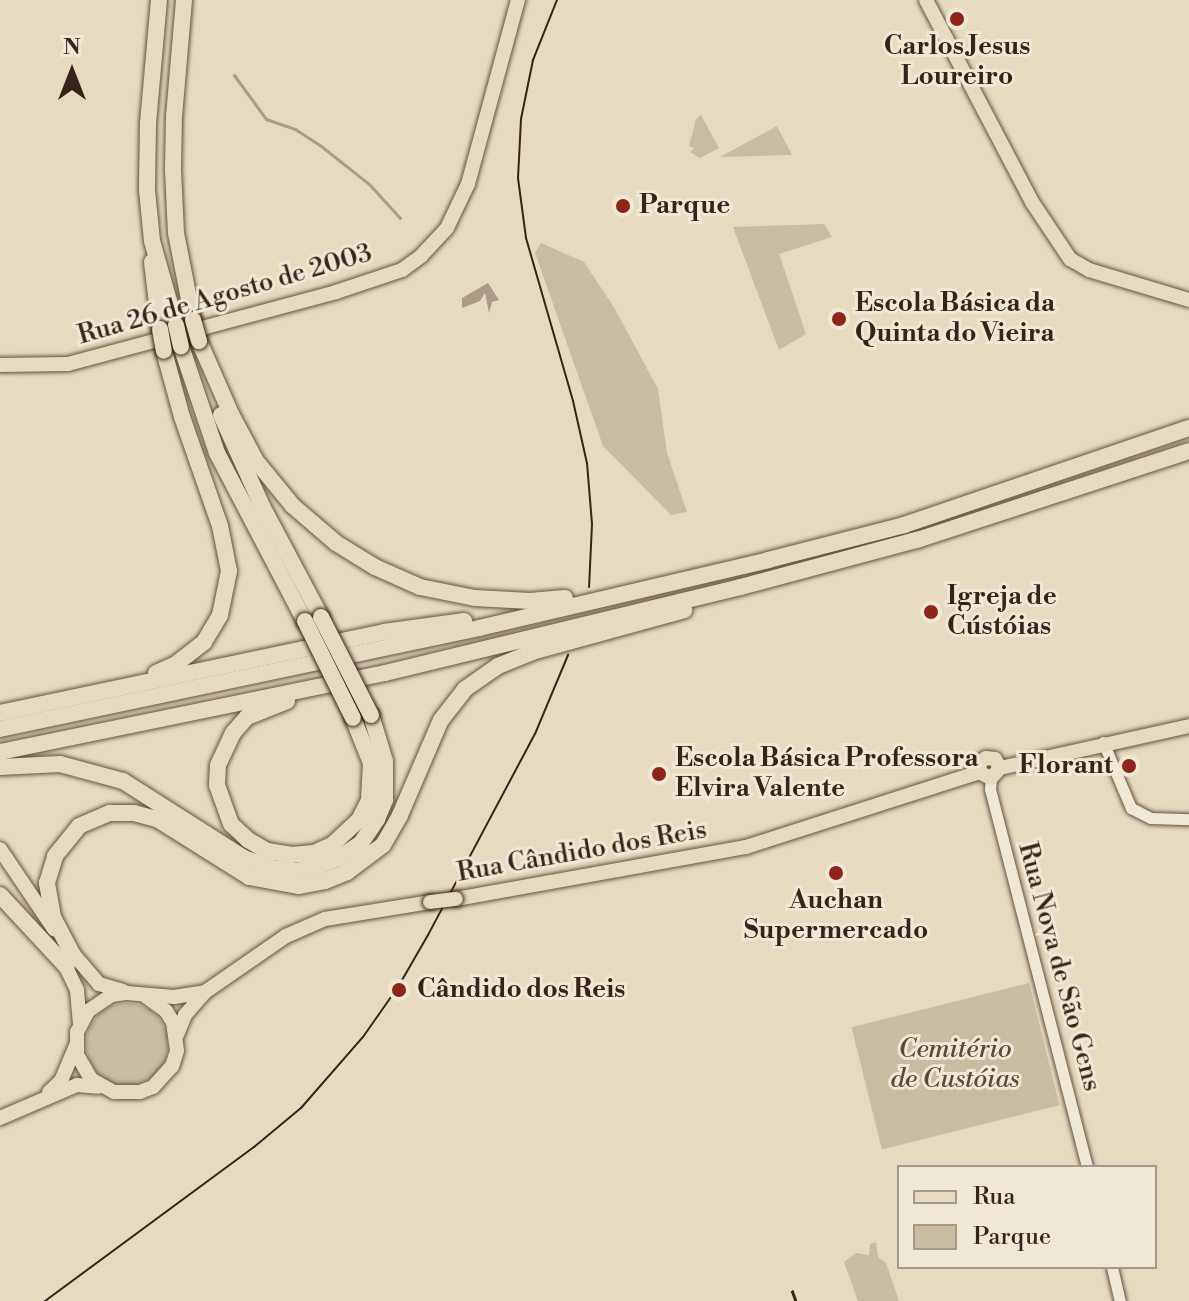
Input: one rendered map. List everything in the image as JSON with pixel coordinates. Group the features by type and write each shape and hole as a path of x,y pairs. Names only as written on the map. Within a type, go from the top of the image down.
{"highway":[{"path":"159,0 148,123 153,293 168,327 181,346 217,453 313,619 371,715 386,734 397,785 389,823 368,856"},
{"path":"184,0 174,116 173,170 176,233 193,320 212,390 235,449 313,619 353,718 371,763 369,800 348,834 314,853 291,855 267,851 248,840 231,824 217,785 218,765 229,740 247,717 271,704 385,673 741,587 917,540 1189,451"},
{"path":"101,690 153,674 204,642 220,615 227,592 229,571 220,526 182,417 164,351 168,327"},
{"path":"199,341 256,461 293,506 336,543 375,567 420,587 475,598 530,601 630,592"},
{"path":"0,729 557,609 904,525 1189,428"},
{"path":"70,962 53,917 47,883 50,868 67,837 96,817 134,813 157,819 234,869 272,884 299,886 325,881 347,872 383,845 400,815 441,720 465,689 498,666 532,652 686,610 741,587"},
{"path":"0,713 384,632 557,609"},
{"path":"0,752 385,673"},
{"path":"0,767 60,764 123,781 244,858 271,868 296,871 339,858 361,843 377,819 385,800 385,761 371,715"},
{"path":"0,895 70,962"}],"main road":[{"name":"Rua 26 de Agosto de 2003","path":"0,365 68,364 336,292 402,270 421,256 447,228 463,197 518,0"},
{"path":"926,0 1032,202 1070,259 1089,270 1189,300"},
{"name":"Rua Cândido dos Reis","path":"19,1112 77,1085 127,1094 153,1087 172,1066 177,1035 185,1015 205,992 305,926 746,847 1103,742 1189,726"},
{"path":"0,849 70,962 81,1008 76,1041 61,1081 19,1112 0,1118"},
{"path":"0,865 70,962 99,984 127,993"},
{"name":"Rua Cândido dos Reis","path":"127,993 186,997 205,992"},
{"path":"80,1023 99,1001 127,993"},
{"path":"144,995 166,1011 177,1035"},
{"path":"76,1041 83,1068 103,1088"}],"street":[{"path":"1103,742 1131,808 1151,818 1189,819"},
{"name":"Rua Nova de São Gens","path":"990,773 990,789 1086,1165"},
{"path":"1112,1269 1120,1301"}],"green space":[{"path":"701,115 719,148 700,158 690,152 694,148 689,146 696,119"},
{"path":"777,126 792,155 720,157"},
{"path":"824,224 832,237 779,254 806,334 779,350 733,227"},
{"path":"541,243 584,262 615,309 658,389 667,453 687,512 671,515 603,446 535,253"},
{"name":"Cemitério de Custóias","path":"1029,983 1059,1105 882,1150 851,1027"},
{"path":"119,1003 135,1003 150,1010 161,1021 168,1044 165,1060 156,1073 135,1085 119,1085 104,1078 93,1067 86,1052 86,1036 93,1021 104,1010"},
{"path":"876,1242 878,1257 886,1263 899,1301 858,1301 844,1262 856,1253 869,1255 870,1244"}],"shaded area":[{"path":"488,283 499,300 492,302 489,313 485,293 480,301 462,308 462,298"}],"waterway":[{"path":"234,75 266,119 295,129 321,146 369,184 400,218"}],"tram line":[{"path":"557,0 533,60 521,119 518,178 526,238 573,401 587,463 592,524 589,587"},
{"path":"45,1301 254,1147 301,1108 363,1037 398,987 428,935 535,734 568,655"}],"railway":[{"path":"792,1290 796,1301"}],"place":[{"name":"Carlos Jesus Loureiro","path":"957,19"},
{"name":"Parque","path":"623,206"},
{"name":"Escola Básica da Quinta do Vieira","path":"839,319"},
{"name":"Igreja de Cústóias","path":"931,612"},
{"name":"Florant","path":"1129,766"},
{"name":"Escola Básica Professora Elvira Valente","path":"659,774"},
{"name":"Auchan Supermercado","path":"836,873"},
{"name":"Cândido dos Reis","path":"399,990"}]}
